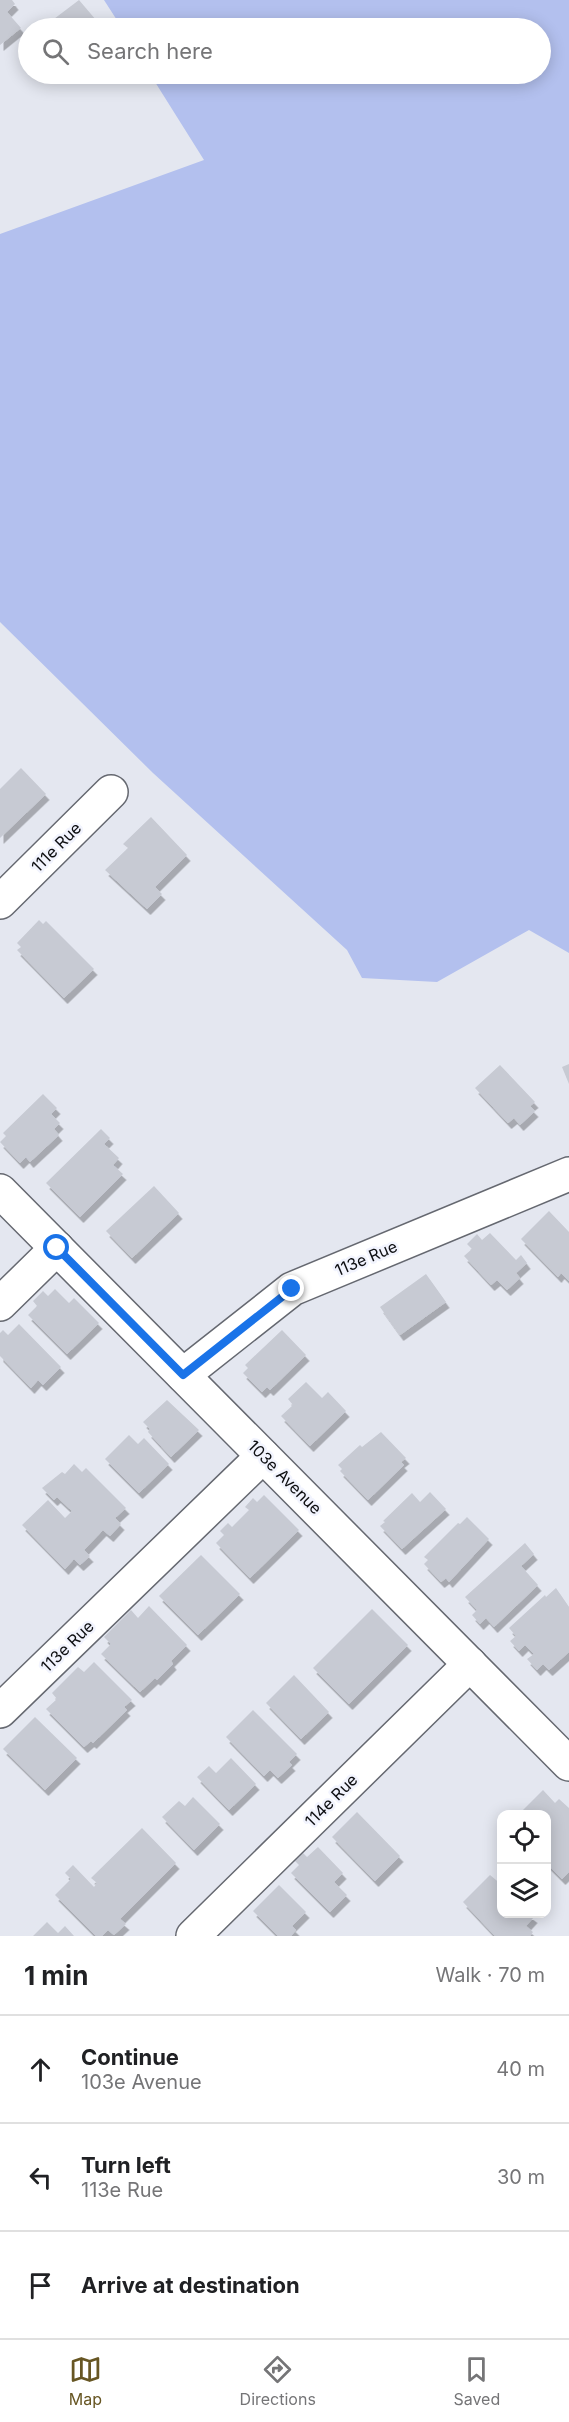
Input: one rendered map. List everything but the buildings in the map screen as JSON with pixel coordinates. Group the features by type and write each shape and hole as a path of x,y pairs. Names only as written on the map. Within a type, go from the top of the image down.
{"street":[{"name":"111e Rue","path":"0,902 111,792"},
{"name":"113e Rue","path":"183,1375 292,1289 569,1174"},
{"name":"103e Avenue","path":"0,1191 569,1764"},
{"path":"0,1304 57,1248"},
{"name":"113e Rue","path":"0,1711 263,1456"},
{"name":"114e Rue","path":"193,1936 470,1664"}],"shaded area":[{"path":"104,0 569,0 569,953 529,930 437,982 362,978 347,950 153,773 0,622 0,234 204,160 156,84 551,84 551,18 116,18"}],"route":[{"path":"57,1248 183,1375 292,1289"}]}
